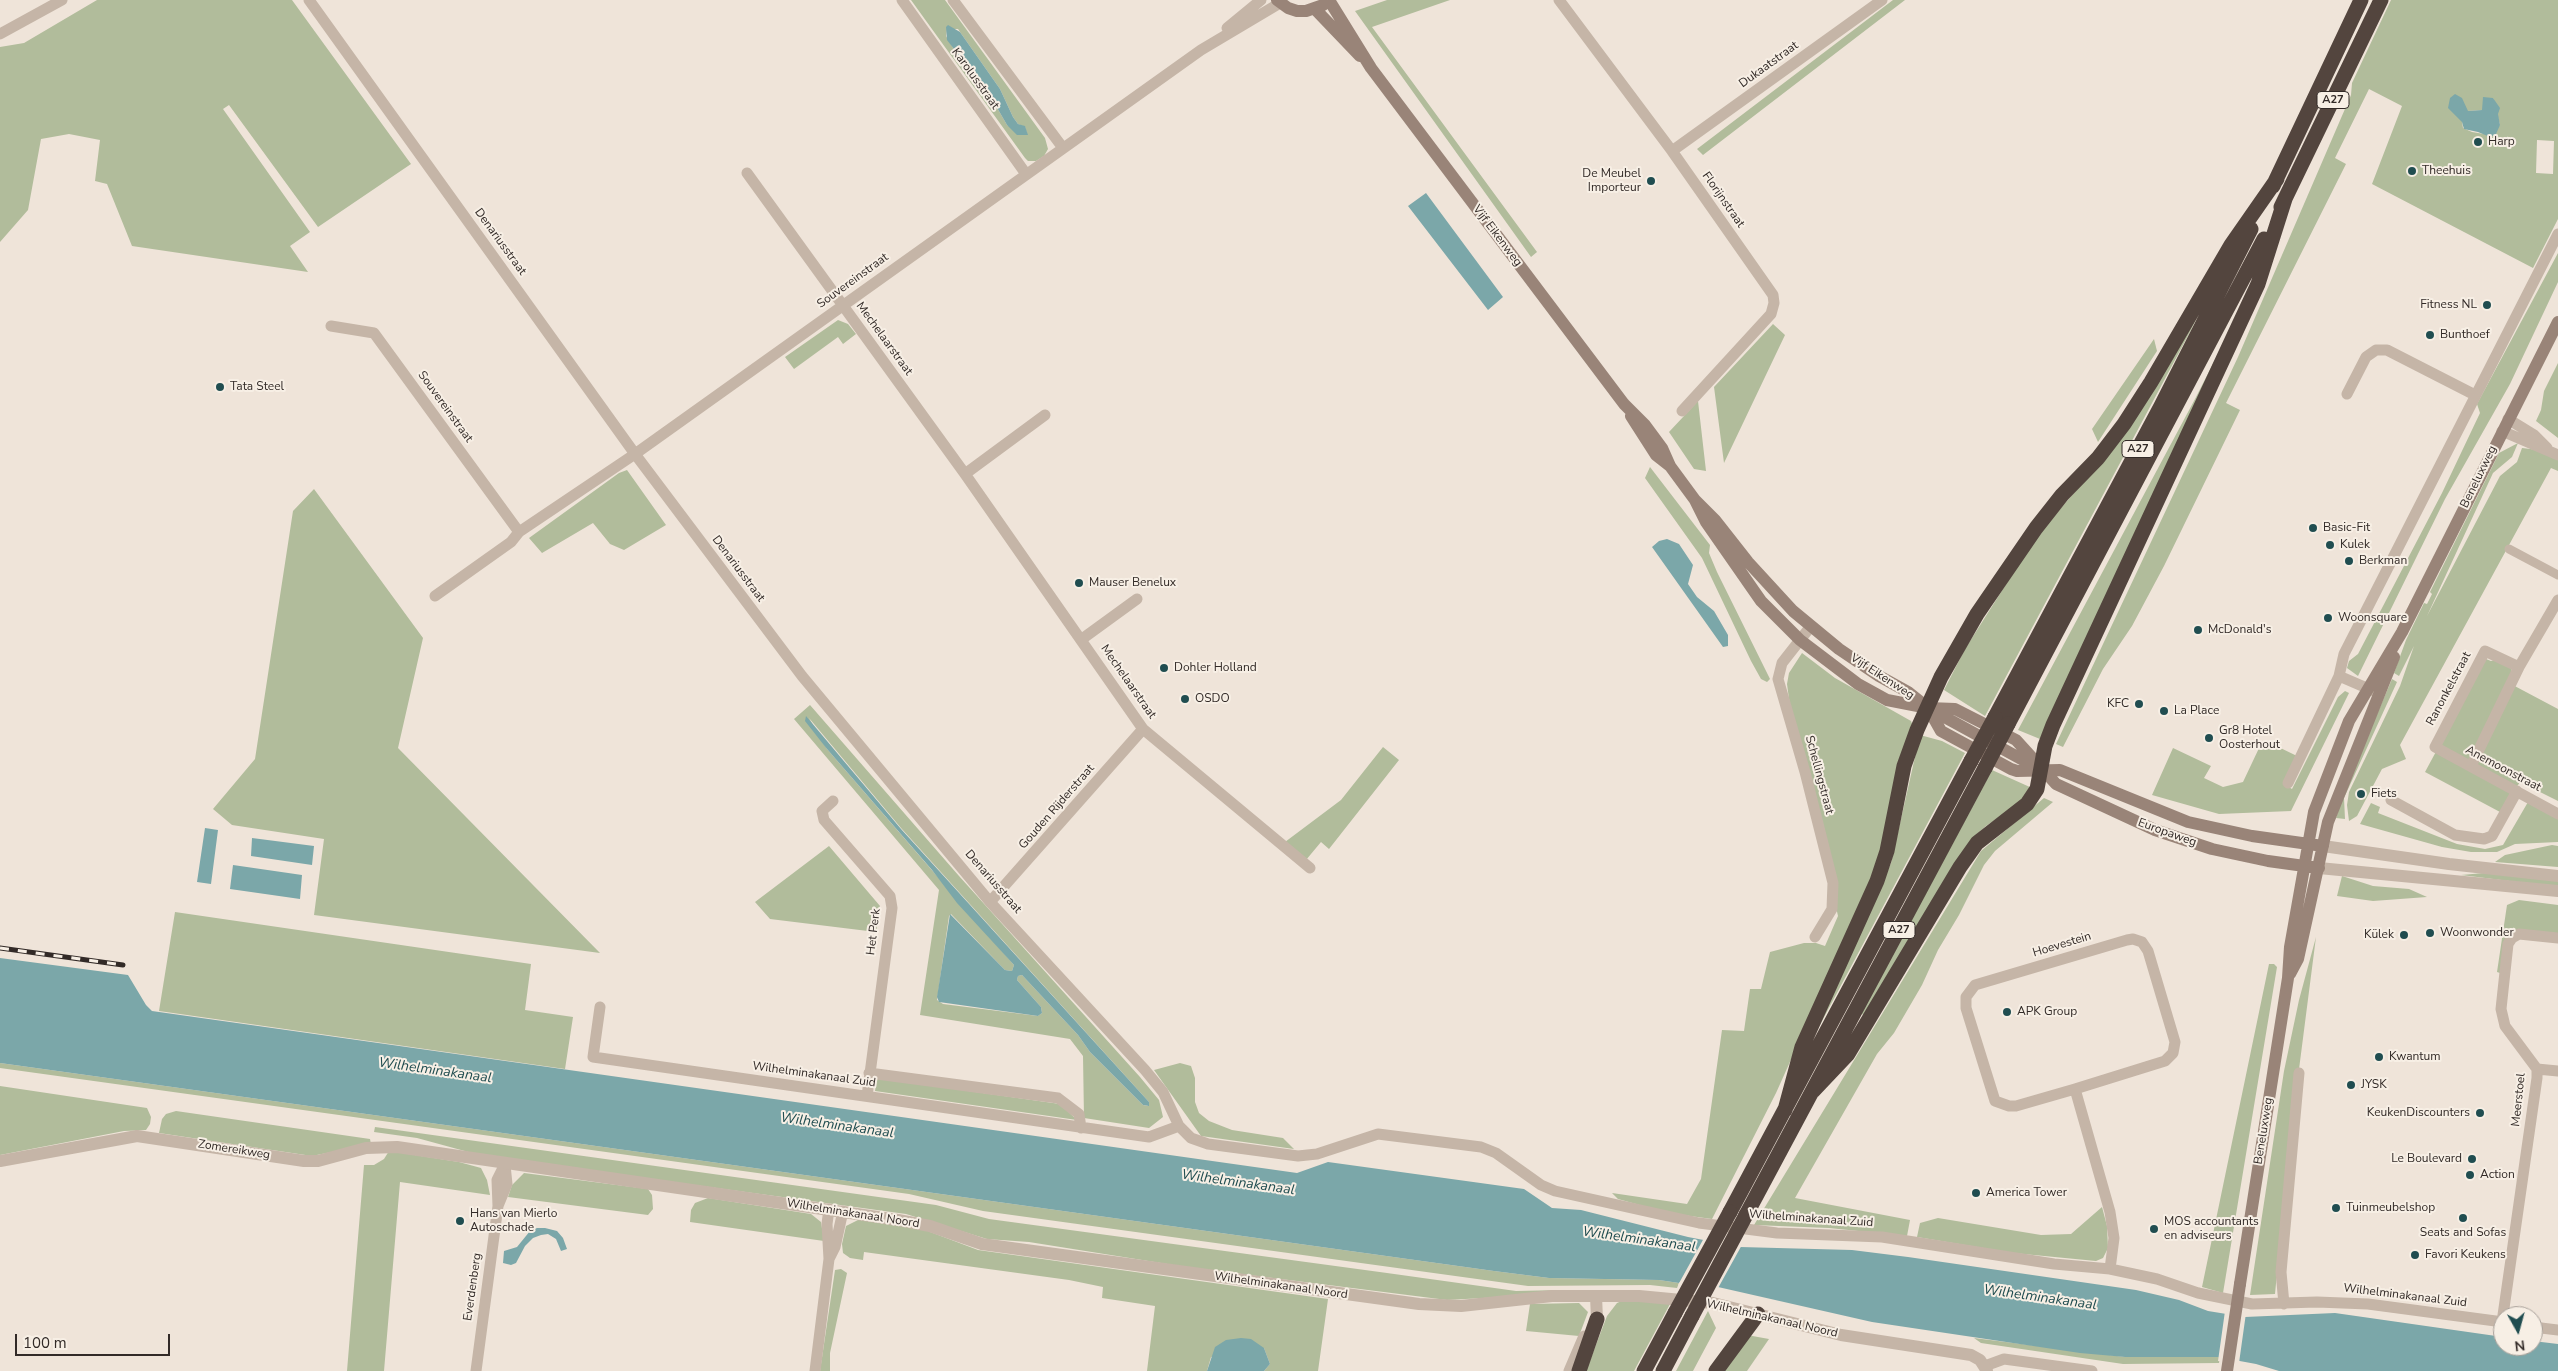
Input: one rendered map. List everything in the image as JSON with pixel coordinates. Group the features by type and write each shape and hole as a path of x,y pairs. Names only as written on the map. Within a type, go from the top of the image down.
{"highway":[{"name":"A27","path":"1644,1371 2161,406 2277,179 2361,0"},
{"name":"A27","path":"1663,1371 1985,768 2285,199 2381,0"},
{"name":"A27","path":"1785,1110 1802,1047 1877,881 1887,851 1904,766 1934,690 1977,614 2036,528 2062,495 2098,458 2124,424 2151,382 2231,245 2277,179"},
{"name":"A27","path":"1813,1091 1848,1054 1960,867 1977,844 2027,804 2037,789 2045,746 2053,725 2258,284 2285,199"},
{"path":"1716,1371 1758,1314"},
{"path":"1579,1371 1597,1319"}],"main road":[{"path":"1278,2 1297,11 1315,9 1329,0"},
{"name":"Vijf Eikenweg","path":"1329,0 1372,68 1624,404 1638,431 1656,455 1670,466 1695,500 1715,520 1775,592 1811,626 1851,658 1908,692 1928,708"},
{"name":"Vijf Eikenweg","path":"1315,9 1372,68"},
{"name":"Beneluxweg","path":"2288,978 2298,959 2328,822 2374,691 2558,322"},
{"name":"Vijf Eikenweg","path":"1695,500 1706,522 1761,601 1800,640 1858,684 1887,700 1928,708"},
{"name":"Beneluxweg","path":"2227,1371 2288,978 2290,947 2314,812 2349,721 2374,691"},
{"name":"Europaweg","path":"2319,868 2268,861 2183,840 2113,812 2056,784 2041,770 2016,740 1950,707 1928,708 1941,731 2011,769 2017,771 2041,770 2060,770 2164,814 2196,824 2252,836 2323,846"}],"street":[{"path":"0,34 62,0"},
{"name":"Denariusstraat","path":"309,0 635,454 802,676 990,902 1145,1070 1163,1092 1179,1126"},
{"name":"Karolusstraat","path":"902,0 1026,174"},
{"path":"953,0 1063,148"},
{"name":"Souvereinstraat","path":"1201,50 1261,0"},
{"name":"Florijnstraat","path":"1559,0 1672,151 1772,294 1774,303 1771,314 1682,411"},
{"name":"Dukaatstraat","path":"1672,151 1882,0"},
{"name":"Souvereinstraat","path":"435,596 510,542 519,532 635,454 1201,50 1278,2"},
{"name":"Mechelaarstraat","path":"747,173 965,474 1143,729 1310,868"},
{"path":"2288,783 2339,676 2344,654 2558,234"},
{"name":"Souvereinstraat","path":"331,326 374,333 519,532"},
{"path":"2347,394 2370,352 2387,350 2475,395"},
{"path":"965,474 1045,415"},
{"path":"2508,419 2534,435 2553,452"},
{"path":"2502,432 2553,452"},
{"path":"2509,549 2558,575"},
{"path":"1082,639 1137,599"},
{"path":"2471,766 2519,667 2557,606"},
{"name":"Schellingstraat","path":"1811,626 1782,663 1778,680 1806,772 1832,883 1832,909 1815,937"},
{"name":"Ranonkelstraat","path":"2435,747 2485,651 2519,667"},
{"path":"2339,676 2374,691"},
{"name":"Gouden Rijderstraat","path":"990,902 1143,729"},
{"name":"Anemoonstraat","path":"2435,747 2558,814"},
{"path":"2391,800 2455,835 2484,839 2492,836 2517,792"},
{"name":"Het Perk","path":"833,801 822,811 824,820 890,896 892,908 867,1096"},
{"path":"2323,846 2449,864 2558,876"},
{"path":"2319,868 2558,891"},
{"name":"Meerstoel","path":"2505,1306 2537,1069 2505,1026 2501,1009 2505,964 2508,944 2512,938 2528,934 2558,938"},
{"name":"Hoevestein","path":"2132,939 2142,942 2148,951 2174,1042 2172,1053 2165,1061 2075,1089 2015,1106 2002,1105 1995,1101 1991,1094 1968,1016 1966,997 1975,985 2127,940 2132,939"},
{"name":"Wilhelminakanaal Zuid","path":"600,1007 593,1057 1149,1137 1179,1126 1192,1138 1200,1142 1298,1156 1317,1154 1378,1134 1481,1147 1496,1153 1541,1185 1554,1191 1700,1223 1777,1233 1882,1238 2054,1264 2110,1269 2157,1279 2223,1299 2252,1304 2317,1302 2368,1304 2493,1321"},
{"path":"2537,1069 2558,1071"},
{"name":"Wilhelminakanaal Zuid","path":"869,1073 1058,1098 1079,1114 1080,1128"},
{"path":"2284,1304 2281,1272 2299,1073"},
{"path":"2075,1089 2110,1212 2114,1238 2110,1269"},
{"name":"Zomereikweg","path":"0,1161 137,1136 304,1162 318,1161 348,1152 381,1147 468,1158"},
{"name":"Wilhelminakanaal Noord","path":"468,1158 843,1211 930,1226 982,1244 1419,1304 1461,1306 1552,1296 1670,1298 1721,1305 1863,1339 1971,1355 1980,1360 1986,1369 2004,1359 2092,1371"},
{"name":"Everdenberg","path":"476,1371 498,1206 507,1184 505,1164"},
{"path":"815,1371 830,1259 829,1209"},
{"path":"830,1259 835,1247 843,1211"},
{"path":"1569,1371 1588,1324 1591,1320 1597,1319 1596,1296"},
{"path":"2543,1328 2558,1330"}],"green space":[{"path":"97,0 292,0 411,164 318,227 229,105 223,109 310,232 290,246 308,272 132,246 107,184 95,181 100,140 69,134 41,139 28,210 0,242 0,47 24,43"},
{"path":"911,0 945,0 1045,138 1048,149 1044,156 1036,161 1028,161","holes":["947,29 958,29 1000,89 1013,117 1018,124 1025,127 1027,134 1022,134 1007,125 992,99 959,58 946,36"]},
{"path":"1387,0 1450,0 1372,27 1537,252 1531,257 1355,11"},
{"path":"1893,0 1905,0 1703,155 1697,149"},
{"path":"2391,0 2558,0 2558,219 2533,268 2372,184 2402,106 2369,89 2335,158 2346,164 2226,403 2240,410 2164,566 2132,626 2103,669 2063,747 2056,744 2238,357 2351,95 2352,83","holes":["2493,98 2500,125 2484,134 2463,128 2462,122 2468,111 2483,110","2537,140 2554,141 2553,174 2536,173"]},
{"path":"2558,253 2558,282 2510,384 2445,499 2358,676 2347,668 2349,661 2358,654 2442,493 2480,413 2477,404"},
{"path":"2212,286 2191,330 1985,716 1944,690 1965,649 2036,537 2080,486"},
{"path":"838,320 848,324 856,334 843,344 838,337 794,369 785,357"},
{"path":"1773,324 1785,335 1724,463 1714,387"},
{"path":"2154,339 2157,351 2098,442 2092,429"},
{"path":"2225,340 2040,739 2018,730 2195,399"},
{"path":"2558,363 2558,438 2536,421 2541,410 2544,391"},
{"path":"1698,401 1706,471 1694,469 1669,432"},
{"path":"2518,443 2512,457 2493,473 2427,616 2500,476 2517,462 2522,448 2539,450 2558,460 2558,471 2551,468 2400,745 2406,759 2382,769 2357,816 2349,821 2347,805 2349,792 2400,686 2414,646 2399,676 2394,673 2406,640 2424,603 2427,604 2432,594 2430,592 2499,453"},
{"path":"1650,467 1710,545 1709,553 1770,679 1767,682 1761,679 1751,661 1702,558 1645,478"},
{"path":"627,470 666,525 624,550 610,544 593,523 542,553 529,538 619,473"},
{"path":"314,489 423,638 398,748 600,953 314,915 324,839 232,825 213,809 255,759 293,511"},
{"path":"1802,653 1835,678 1911,721 1913,726 1877,868 1776,1093 1712,1219 1668,1213 1618,1199 1612,1193 1687,1204 1701,1179 1722,1030 1744,1031 1750,989 1761,989 1770,952 1804,943 1816,943 1825,946 1838,916 1789,699 1787,684 1789,673"},
{"path":"2486,659 2491,661 2498,659 2512,667 2509,683 2558,709 2558,801 2520,782 2500,812 2425,772"},
{"path":"2392,679 2397,682 2344,798 2345,819 2336,818 2345,789"},
{"path":"2345,691 2349,693 2291,811 2219,814 2152,795 2173,748 2211,766 2204,778 2223,787 2243,782 2260,746 2266,741 2297,756 2283,783 2292,789 2338,697"},
{"path":"810,705 959,876 1140,1077 1159,1100 1163,1117 1149,1128 1084,1118 1083,1056 1070,1039 920,1015 939,890 794,719","holes":["809,718 901,828 1149,1102 1148,1106 1143,1105 1090,1052 1078,1035 1022,975 1018,976 1017,980 1041,1007 1042,1013 1038,1016 943,1004 937,1000 949,916 951,914 1005,970 1012,971 1014,965 827,749"]},
{"path":"1920,735 1942,741 1965,753 1814,1036 1891,863"},
{"path":"1383,747 1399,760 1329,849 1321,842 1306,860 1285,842 1341,800"},
{"path":"1992,770 2032,788 2018,804 1977,834 1864,1015 1861,1014"},
{"path":"2044,798 2053,802 1995,851 1984,865 1959,915 1938,950 1922,985 1894,1033 1877,1054 1795,1198 1910,1220 1907,1236 1829,1228 1754,1225 1981,851"},
{"path":"2528,802 2558,817 2558,842 2515,844 2497,852 2471,852 2442,847 2360,824 2371,803 2380,807 2378,813 2457,844 2485,849 2503,845"},
{"path":"2552,845 2558,846 2558,867 2495,862 2505,855"},
{"path":"829,846 880,906 876,932 770,919 755,902"},
{"path":"2484,873 2558,876 2558,887 2461,875"},
{"path":"2342,876 2373,886 2409,889 2427,897 2373,901 2337,896"},
{"path":"2519,900 2558,905 2558,935 2520,930 2500,973 2497,972 2507,905"},
{"path":"175,912 531,964 525,1010 573,1017 565,1069 159,1011"},
{"path":"2316,937 2289,1147 2275,1294 2250,1295 2284,1071 2299,1000"},
{"path":"2269,964 2274,964 2277,967 2223,1293 2202,1287"},
{"path":"0,1063 1494,1271 1549,1278 1659,1280 1679,1283 1677,1288 1650,1285 1528,1286 983,1211 909,1194 0,1068"},
{"path":"1180,1063 1191,1066 1195,1078 1195,1102 1199,1113 1209,1121 1232,1130 1283,1138 1294,1149 1201,1136 1154,1070"},
{"path":"877,1078 1060,1104 1077,1120 875,1091"},
{"path":"0,1086 147,1108 151,1117 150,1124 146,1130 124,1131 0,1155"},
{"path":"176,1111 370,1139 371,1144 312,1156 159,1133 162,1119 166,1114"},
{"path":"375,1127 936,1205 989,1219 1516,1291 1561,1290 1502,1297 1447,1300 1186,1267 1029,1242 987,1239 906,1214 483,1156 417,1138 374,1132"},
{"path":"389,1151 459,1162 481,1168 487,1180 490,1195 400,1182 384,1371 347,1371 364,1165 374,1165 384,1159"},
{"path":"524,1173 648,1189 652,1195 653,1209 648,1215 508,1197 512,1185"},
{"path":"708,1198 811,1214 821,1222 824,1241 690,1222 691,1210 695,1203"},
{"path":"2102,1207 2107,1226 2108,1248 2103,1258 2096,1261 2013,1253 1917,1237 1920,1223 1938,1218 2041,1235 2071,1234"},
{"path":"860,1219 925,1230 978,1250 1328,1299 1318,1371 1264,1371 1270,1364 1264,1348 1211,1357 1207,1371 1147,1371 1155,1306 1102,1298 1103,1287 1069,1280 864,1252 863,1260 850,1258 843,1253 842,1244 846,1226"},
{"path":"841,1269 847,1273 830,1353 830,1371 820,1371 835,1270"},
{"path":"1624,1300 1670,1304 1634,1371 1586,1371 1607,1316 1617,1303"},
{"path":"1579,1303 1588,1312 1579,1336 1526,1331 1530,1304"},
{"path":"1708,1311 1716,1328 1693,1371 1676,1371"},
{"path":"1747,1335 1769,1339 1747,1371 1721,1371"},
{"path":"1974,1338 2125,1357 2220,1357 2219,1363 2123,1364 1981,1343"}],"water":[{"path":"948,25 960,32 1000,89 1013,117 1018,124 1025,126 1028,135 1017,135 1007,125 992,99 947,40 946,27"},
{"path":"2455,94 2462,98 2468,111 2482,110 2483,97 2493,98 2500,108 2498,114 2500,125 2496,134 2490,137 2464,129 2462,122 2448,108 2450,98"},
{"path":"1426,193 1503,297 1488,310 1408,206"},
{"path":"1667,539 1679,544 1693,565 1688,584 1697,597 1714,611 1728,635 1728,646 1723,647 1652,547 1659,541"},
{"path":"806,716 901,829 1149,1102 1149,1106 1143,1105 1090,1052 1078,1035 1022,975 1018,976 1017,980 1041,1007 1042,1013 1038,1016 939,1002 937,997 950,914 1005,970 1012,971 1014,965 957,903 932,870 827,749 805,721"},
{"path":"205,828 218,830 211,884 197,882"},
{"path":"252,838 314,846 312,865 251,856"},
{"path":"233,865 302,875 300,899 230,889"},
{"name":"Wilhelminakanaal","path":"0,958 128,975 146,1005 152,1011 1297,1173 1328,1162 1524,1189 1552,1208 1581,1210 1688,1237 1740,1247 1852,1250 1908,1257 2136,1290 2179,1300 2208,1311 2245,1317 2335,1313 2493,1336 2493,1356 2543,1356 2543,1342 2558,1344 2558,1371 2279,1371 2256,1364 2218,1357 2125,1357 2080,1353 1872,1322 1718,1287 1681,1281 1679,1283 1659,1280 1549,1278 1494,1271 0,1063"},
{"path":"537,1228 557,1231 563,1238 567,1249 561,1251 556,1239 548,1234 541,1235 533,1238 525,1246 516,1263 511,1265 503,1263 504,1251 517,1247 530,1231"},
{"path":"1251,1339 1264,1348 1270,1364 1264,1371 1207,1371 1215,1347 1226,1340"}],"pier":[{"path":"1704,1238 1743,1243 1717,1290 1678,1285"},
{"path":"2225,1311 2246,1313 2239,1363 2218,1361"}],"railway":[{"path":"0,948 123,965"}],"place":[{"name":"Harp","path":"2478,142"},
{"name":"Theehuis","path":"2412,171"},
{"name":"De Meubel Importeur","path":"1651,181"},
{"name":"Fitness NL","path":"2487,305"},
{"name":"Bunthoef","path":"2430,335"},
{"name":"Tata Steel","path":"220,387"},
{"name":"Basic-Fit","path":"2313,528"},
{"name":"Kulek","path":"2330,545"},
{"name":"Berkman","path":"2349,561"},
{"name":"Mauser Benelux","path":"1079,583"},
{"name":"Woonsquare","path":"2328,618"},
{"name":"McDonald's","path":"2198,630"},
{"name":"Dohler Holland","path":"1164,668"},
{"name":"OSDO","path":"1185,699"},
{"name":"KFC","path":"2139,704"},
{"name":"La Place","path":"2164,711"},
{"name":"Gr8 Hotel Oosterhout","path":"2209,738"},
{"name":"Fiets","path":"2361,794"},
{"name":"Woonwonder","path":"2430,933"},
{"name":"Külek","path":"2404,935"},
{"name":"APK Group","path":"2007,1012"},
{"name":"Kwantum","path":"2379,1057"},
{"name":"JYSK","path":"2351,1085"},
{"name":"KeukenDiscounters","path":"2480,1113"},
{"name":"Le Boulevard","path":"2472,1159"},
{"name":"Action","path":"2470,1175"},
{"name":"America Tower","path":"1976,1193"},
{"name":"Tuinmeubelshop","path":"2336,1208"},
{"name":"Seats and Sofas","path":"2463,1218"},
{"name":"Hans van Mierlo Autoschade","path":"460,1221"},
{"name":"MOS accountants en adviseurs","path":"2154,1229"},
{"name":"Favori Keukens","path":"2415,1255"}]}
